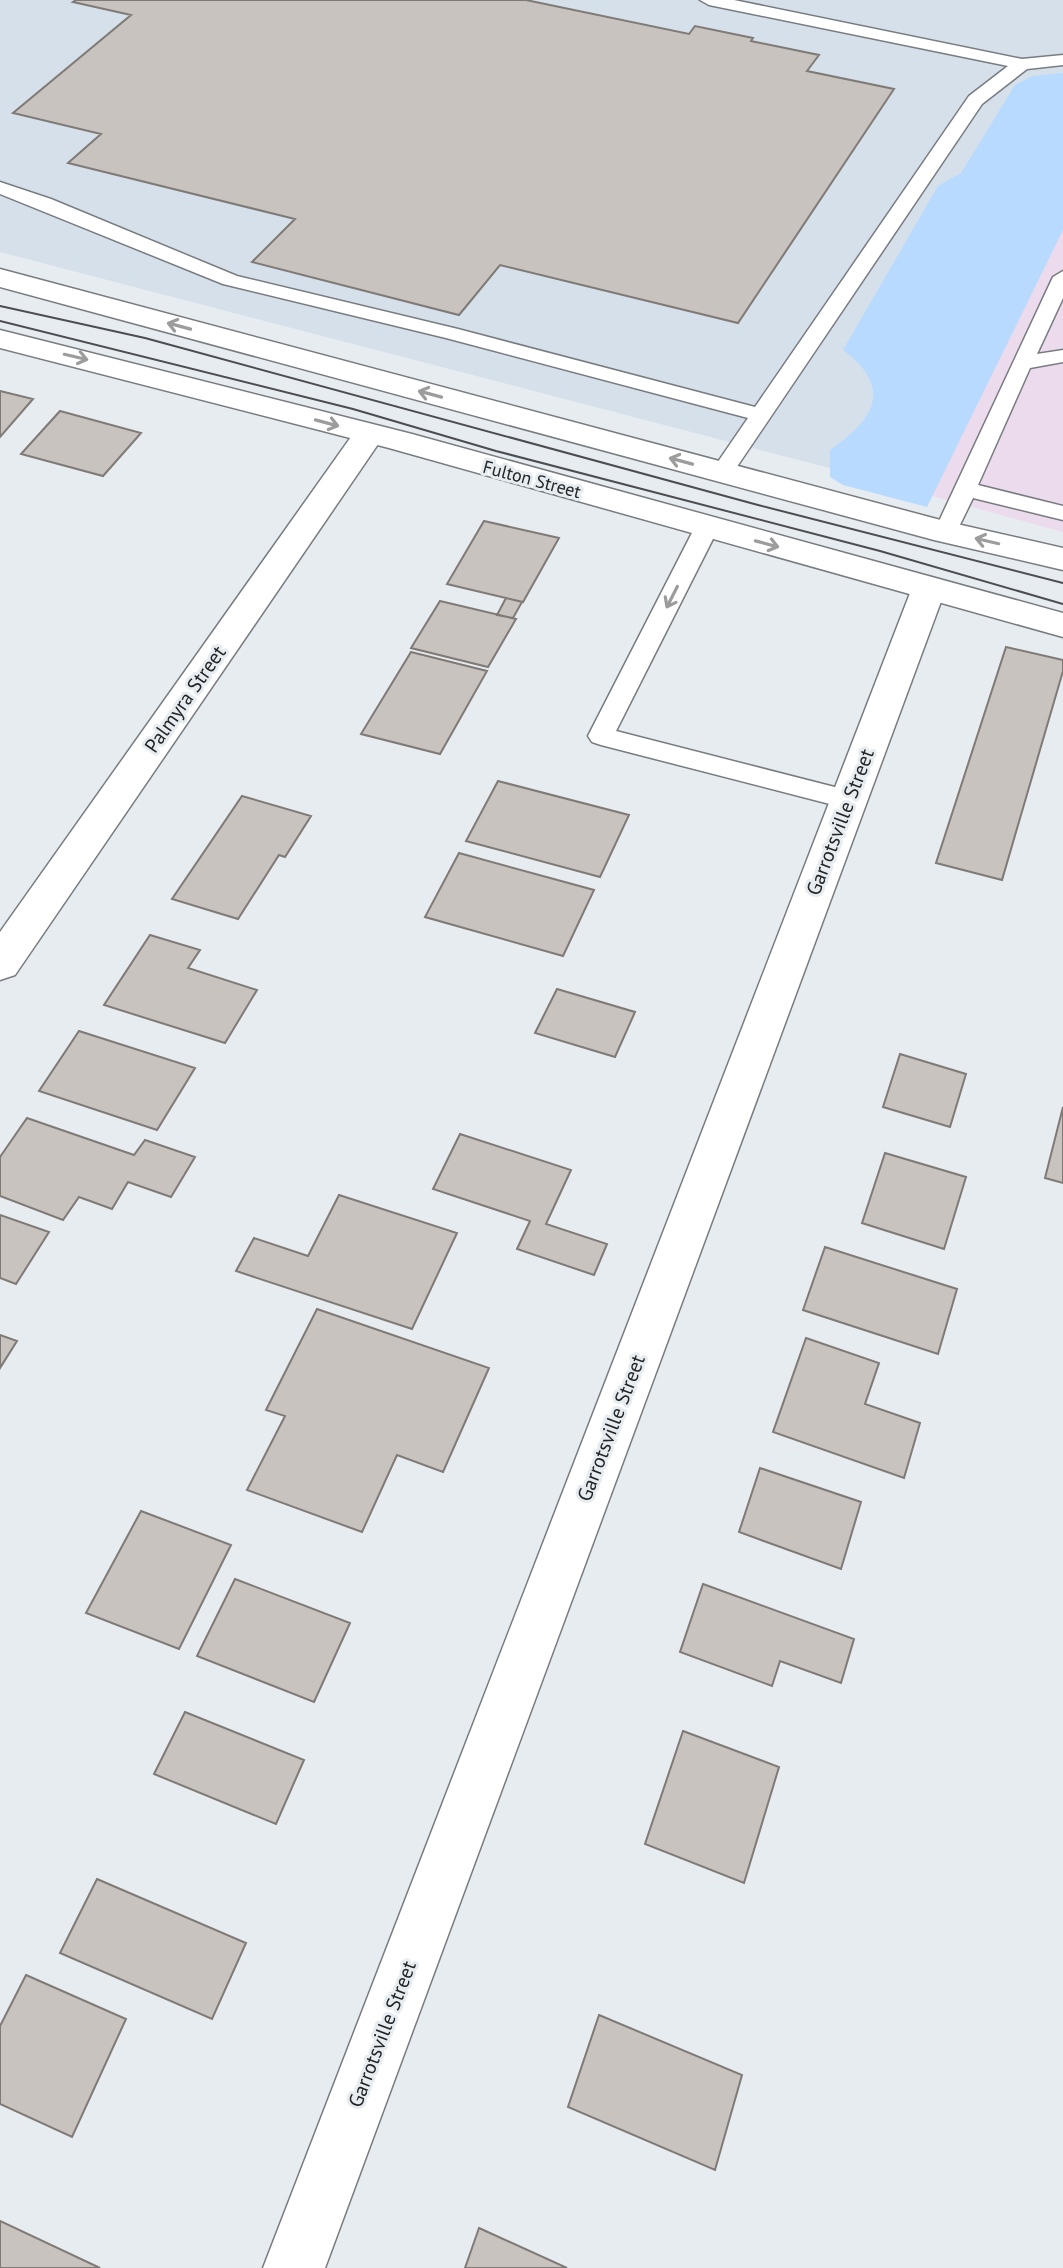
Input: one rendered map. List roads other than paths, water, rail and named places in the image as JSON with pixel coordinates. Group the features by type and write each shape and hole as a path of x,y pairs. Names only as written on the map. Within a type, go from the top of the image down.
{"main road":[{"path":"0,278 946,532 1063,559"},
{"name":"Fulton Street","path":"0,339 112,365 369,434 1063,625"},
{"name":"Palmyra Street","path":"0,964 369,434"},
{"name":"Garrotsville Street","path":"294,2268 929,588"}],"lane":[{"path":"709,0 1022,64 1063,60"},
{"path":"722,472 975,100 1022,64"},
{"path":"0,188 44,203 230,280 451,333 760,415"},
{"path":"946,532 1063,277"},
{"path":"1022,363 1063,356"},
{"path":"965,489 1063,513"},
{"path":"707,527 601,736 849,800"}],"tram line":[{"path":"0,306 145,338 758,505 1063,583"},
{"path":"0,321 353,409 496,451 880,551 1063,604"}]}
